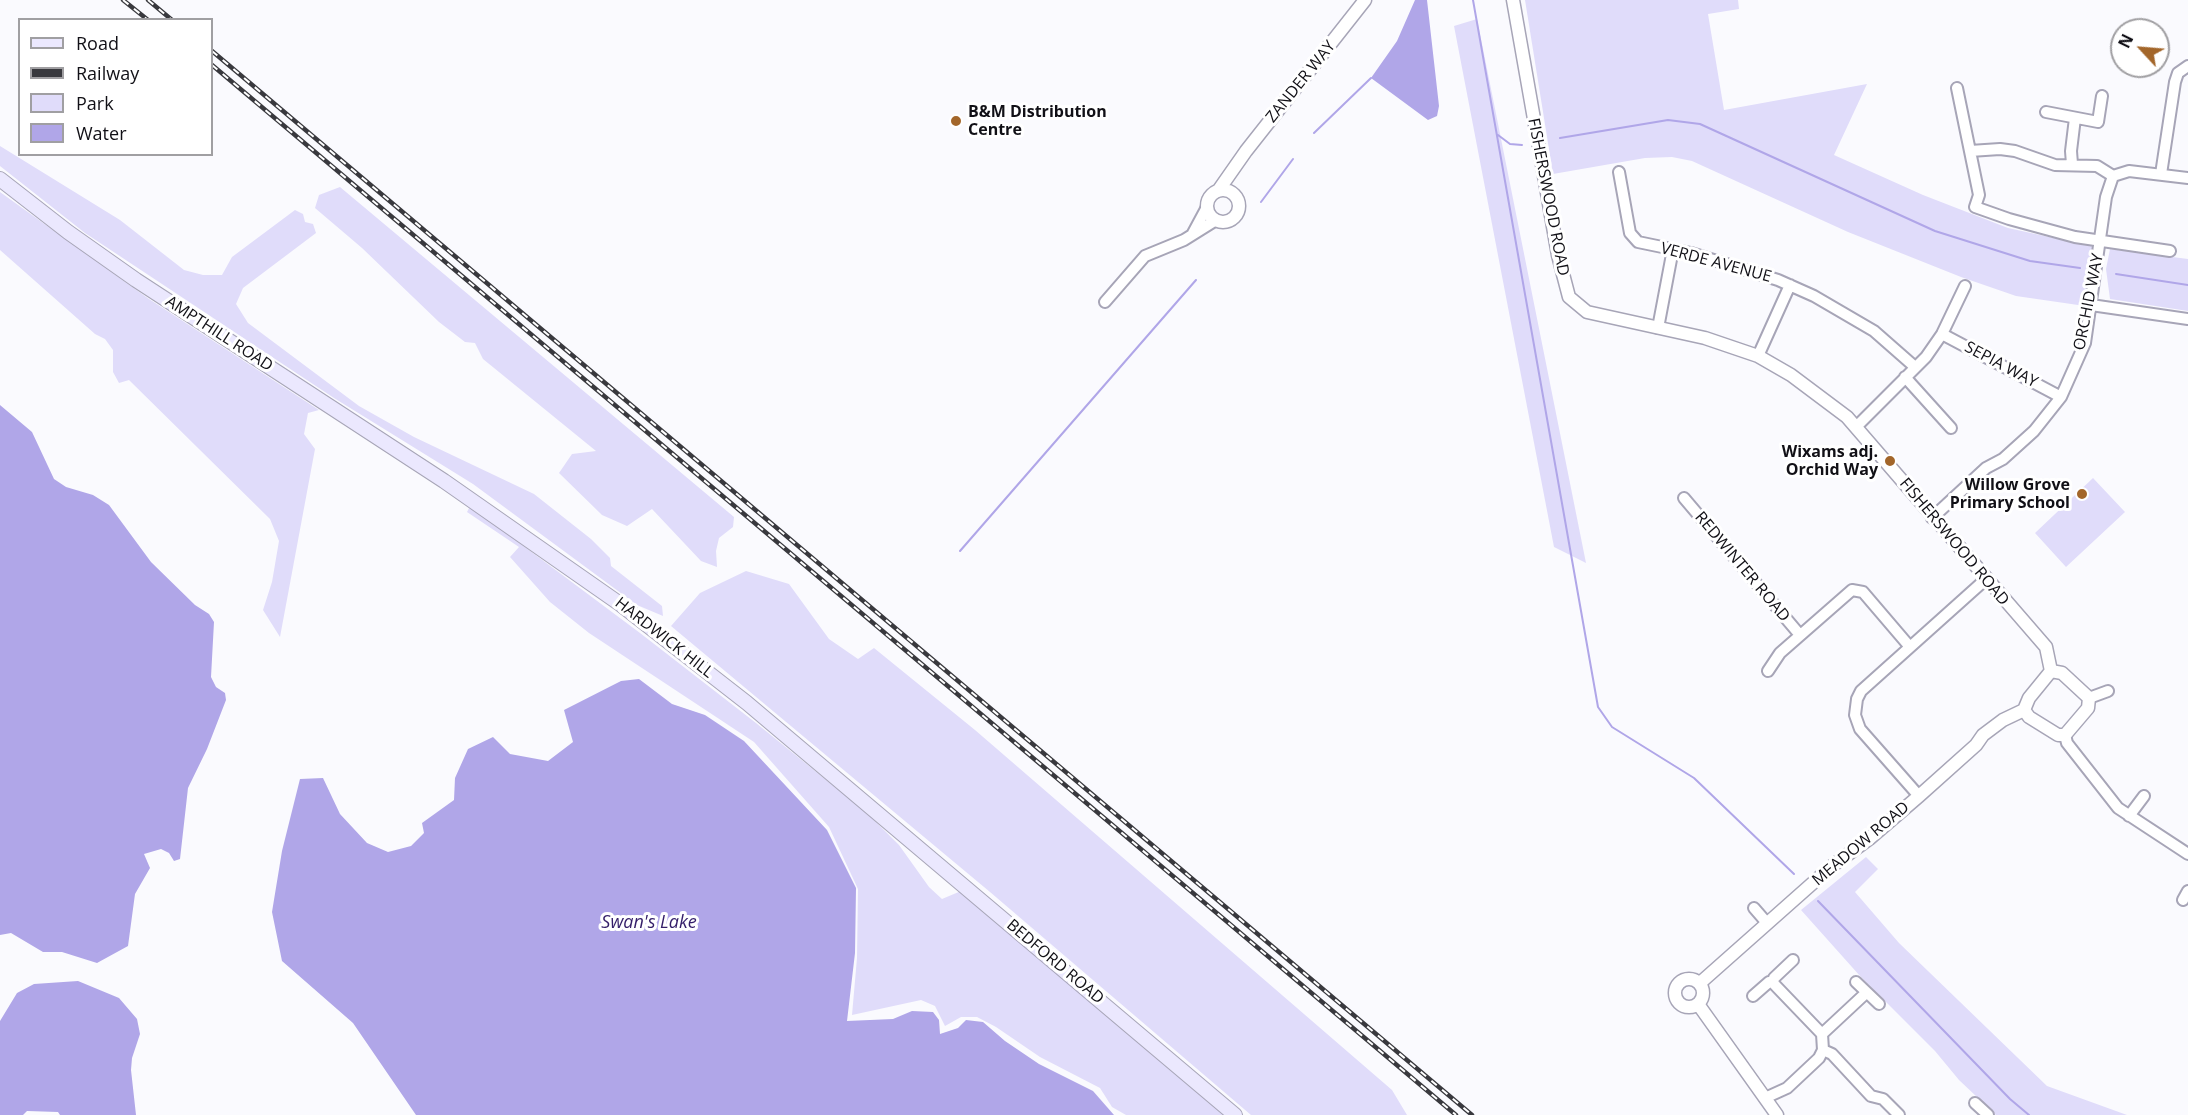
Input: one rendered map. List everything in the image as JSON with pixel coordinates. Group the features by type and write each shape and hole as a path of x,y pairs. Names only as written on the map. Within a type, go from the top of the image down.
{"main road":[{"name":"AMPTHILL ROAD","path":"0,179 68,232 136,280 444,481"},
{"name":"HARDWICK HILL","path":"444,481 630,611 747,703 875,810"},
{"name":"BEDFORD ROAD","path":"875,810 1235,1115"}],"street":[{"name":"ZANDER WAY","path":"1218,191 1246,151 1365,0"},
{"name":"FISHERSWOOD ROAD","path":"1513,0 1558,255 1569,297 1587,312 1705,338 1758,356 1791,375 1856,427 1932,518 2046,647 2051,671"},
{"path":"2161,174 2175,82 2178,73 2188,66"},
{"path":"1957,88 1970,151 2000,149 2055,165 2097,166 2114,176 2129,171 2188,178"},
{"path":"2046,112 2098,122 2102,96"},
{"path":"2072,164 2071,151 2075,118"},
{"name":"ORCHID WAY","path":"1970,151 1979,195 1976,207 2034,226 2100,241"},
{"path":"1105,302 1144,256 1193,234 1216,220 1226,222 1235,216 1239,207 1238,165"},
{"name":"VERDE AVENUE","path":"1619,172 1630,233 1638,242 1765,274 1790,285 1845,313 1874,331 1915,367"},
{"name":"ORCHID WAY","path":"1932,518 1986,468 2003,459 2027,437 2061,397 2085,343 2106,197 2114,176"},
{"path":"1193,234 1208,207 1210,197 1223,190 1237,196"},
{"path":"1208,207 1216,220"},
{"path":"2100,241 2170,250"},
{"path":"1658,328 1672,249"},
{"path":"1758,356 1790,285"},
{"path":"1856,427 1915,367 1942,334 1965,286"},
{"path":"2091,305 2188,319"},
{"name":"SEPIA WAY","path":"1942,334 2061,397"},
{"path":"1905,377 1951,428"},
{"name":"REDWINTER ROAD","path":"1684,498 1800,635"},
{"path":"1915,791 1860,729 1855,715 1857,699 1861,691 1986,579"},
{"path":"1768,670 1780,652 1852,590 1863,592 1909,647"},
{"path":"2051,671 2062,673 2089,698 2088,708 2065,735 2058,735 2029,717 2024,710 2030,698 2051,671"},
{"path":"2089,698 2108,691"},
{"name":"MEADOW ROAD","path":"1700,983 1915,791 1976,745 1983,735 2003,720 2024,710"},
{"path":"2065,735 2067,743 2111,799 2129,816 2188,854"},
{"path":"2129,816 2144,795"},
{"path":"1754,908 1767,923"},
{"path":"1773,983 1774,978 1793,960"},
{"path":"1691,978 1700,983 1704,992 1698,1004 1691,1007 1683,1006 1677,1000 1675,991 1678,983 1691,978"},
{"path":"1753,996 1769,982 1773,983 1822,1034 1822,1050 1819,1058 1787,1088 1764,1098"},
{"path":"1856,982 1879,1004"},
{"path":"1822,1034 1866,993"},
{"path":"1698,1004 1777,1115"},
{"path":"1822,1050 1832,1054 1872,1096 1883,1099 1899,1115"},
{"path":"1975,1103 1988,1115"}],"green space":[{"path":"1525,0 1738,0 1739,9 1708,14 1724,110 1867,84 1834,155 1923,195 2008,228 2095,247 2085,306 2016,296 1961,277 1848,232 1692,161 1672,157 1645,158 1553,174"},
{"path":"1477,19 1586,563 1554,547 1454,26"},
{"path":"0,146 120,220 184,270 203,275 222,275 232,257 295,210 303,214 305,222 313,224 316,233 243,288 236,304 248,323 359,406 414,437 534,494 591,539 610,558 611,566 662,606 663,616 637,605 473,484 334,398 85,233 0,166"},
{"path":"340,187 734,517 733,527 719,538 716,551 717,567 701,561 652,509 627,526 602,515 559,473 572,454 596,451 483,359 475,343 465,342 439,322 362,248 315,208 319,195"},
{"path":"0,192 149,299 319,410 308,413 304,434 315,449 280,637 263,610 272,582 279,541 270,519 129,380 119,383 113,372 113,350 105,339 95,334 0,250"},
{"path":"2110,249 2188,259 2188,311 2110,299 2106,269"},
{"path":"2093,478 2125,512 2066,567 2035,533"},
{"path":"470,506 640,633 867,813 899,845 929,887 942,899 961,891 1228,1115 1126,1115 1112,1107 1100,1088 1040,1057 996,1027 977,1017 961,1017 945,1026 935,1006 921,1000 852,1015 857,958 858,889 829,827 754,742 589,633 550,602 510,557 519,547 467,512"},
{"path":"746,571 789,584 829,639 858,659 874,648 975,730 1392,1090 1407,1115 1251,1115 990,892 671,626 700,593"},
{"path":"1866,857 1878,869 1855,892 1899,943 2047,1086 2127,1115 1996,1115 1959,1080 1935,1051 1860,976 1801,910"}],"water":[{"path":"1415,0 1427,0 1439,106 1437,116 1428,120 1371,78 1397,41"},
{"path":"0,405 32,432 54,479 66,487 93,495 109,505 151,562 195,605 209,614 214,622 211,677 216,687 225,693 226,700 207,749 188,788 180,859 174,861 169,853 161,849 144,854 150,868 135,894 128,946 97,963 62,952 43,952 11,933 0,935"},
{"name":"Swan's Lake","path":"639,679 672,704 705,715 744,741 827,830 856,888 855,953 847,1021 893,1019 912,1011 933,1012 939,1020 940,1034 958,1028 966,1020 983,1022 1005,1041 1039,1064 1093,1091 1114,1115 416,1115 353,1023 282,961 272,912 282,851 300,779 323,778 340,814 367,843 388,852 411,846 424,833 422,823 454,800 455,778 468,749 493,737 510,754 548,761 573,742 564,710 621,681"},
{"path":"78,981 119,998 137,1019 140,1034 132,1058 131,1070 136,1115 60,1115 58,1112 27,1111 23,1115 0,1115 0,1021 17,993 34,984"}],"waterway":[{"path":"1473,0 1598,707 1612,727 1694,778 1794,874"},
{"path":"1314,133 1371,78"},
{"path":"1560,138 1668,120 1700,124 1935,231 2030,261 2080,268"},
{"path":"1498,135 1510,144 1522,145"},
{"path":"1261,202 1293,159"},
{"path":"2116,274 2188,285"},
{"path":"960,551 1196,280"},
{"path":"1818,901 2010,1099 2029,1115"}],"railway":[{"path":"123,0 146,18"},
{"path":"148,0 170,18"},
{"path":"213,52 1472,1115"},
{"path":"213,66 1456,1115"}],"place":[{"name":"B&M Distribution Centre","path":"956,121"},
{"name":"Wixams adj. Orchid Way","path":"1890,461"},
{"name":"Willow Grove Primary School","path":"2082,494"}]}
